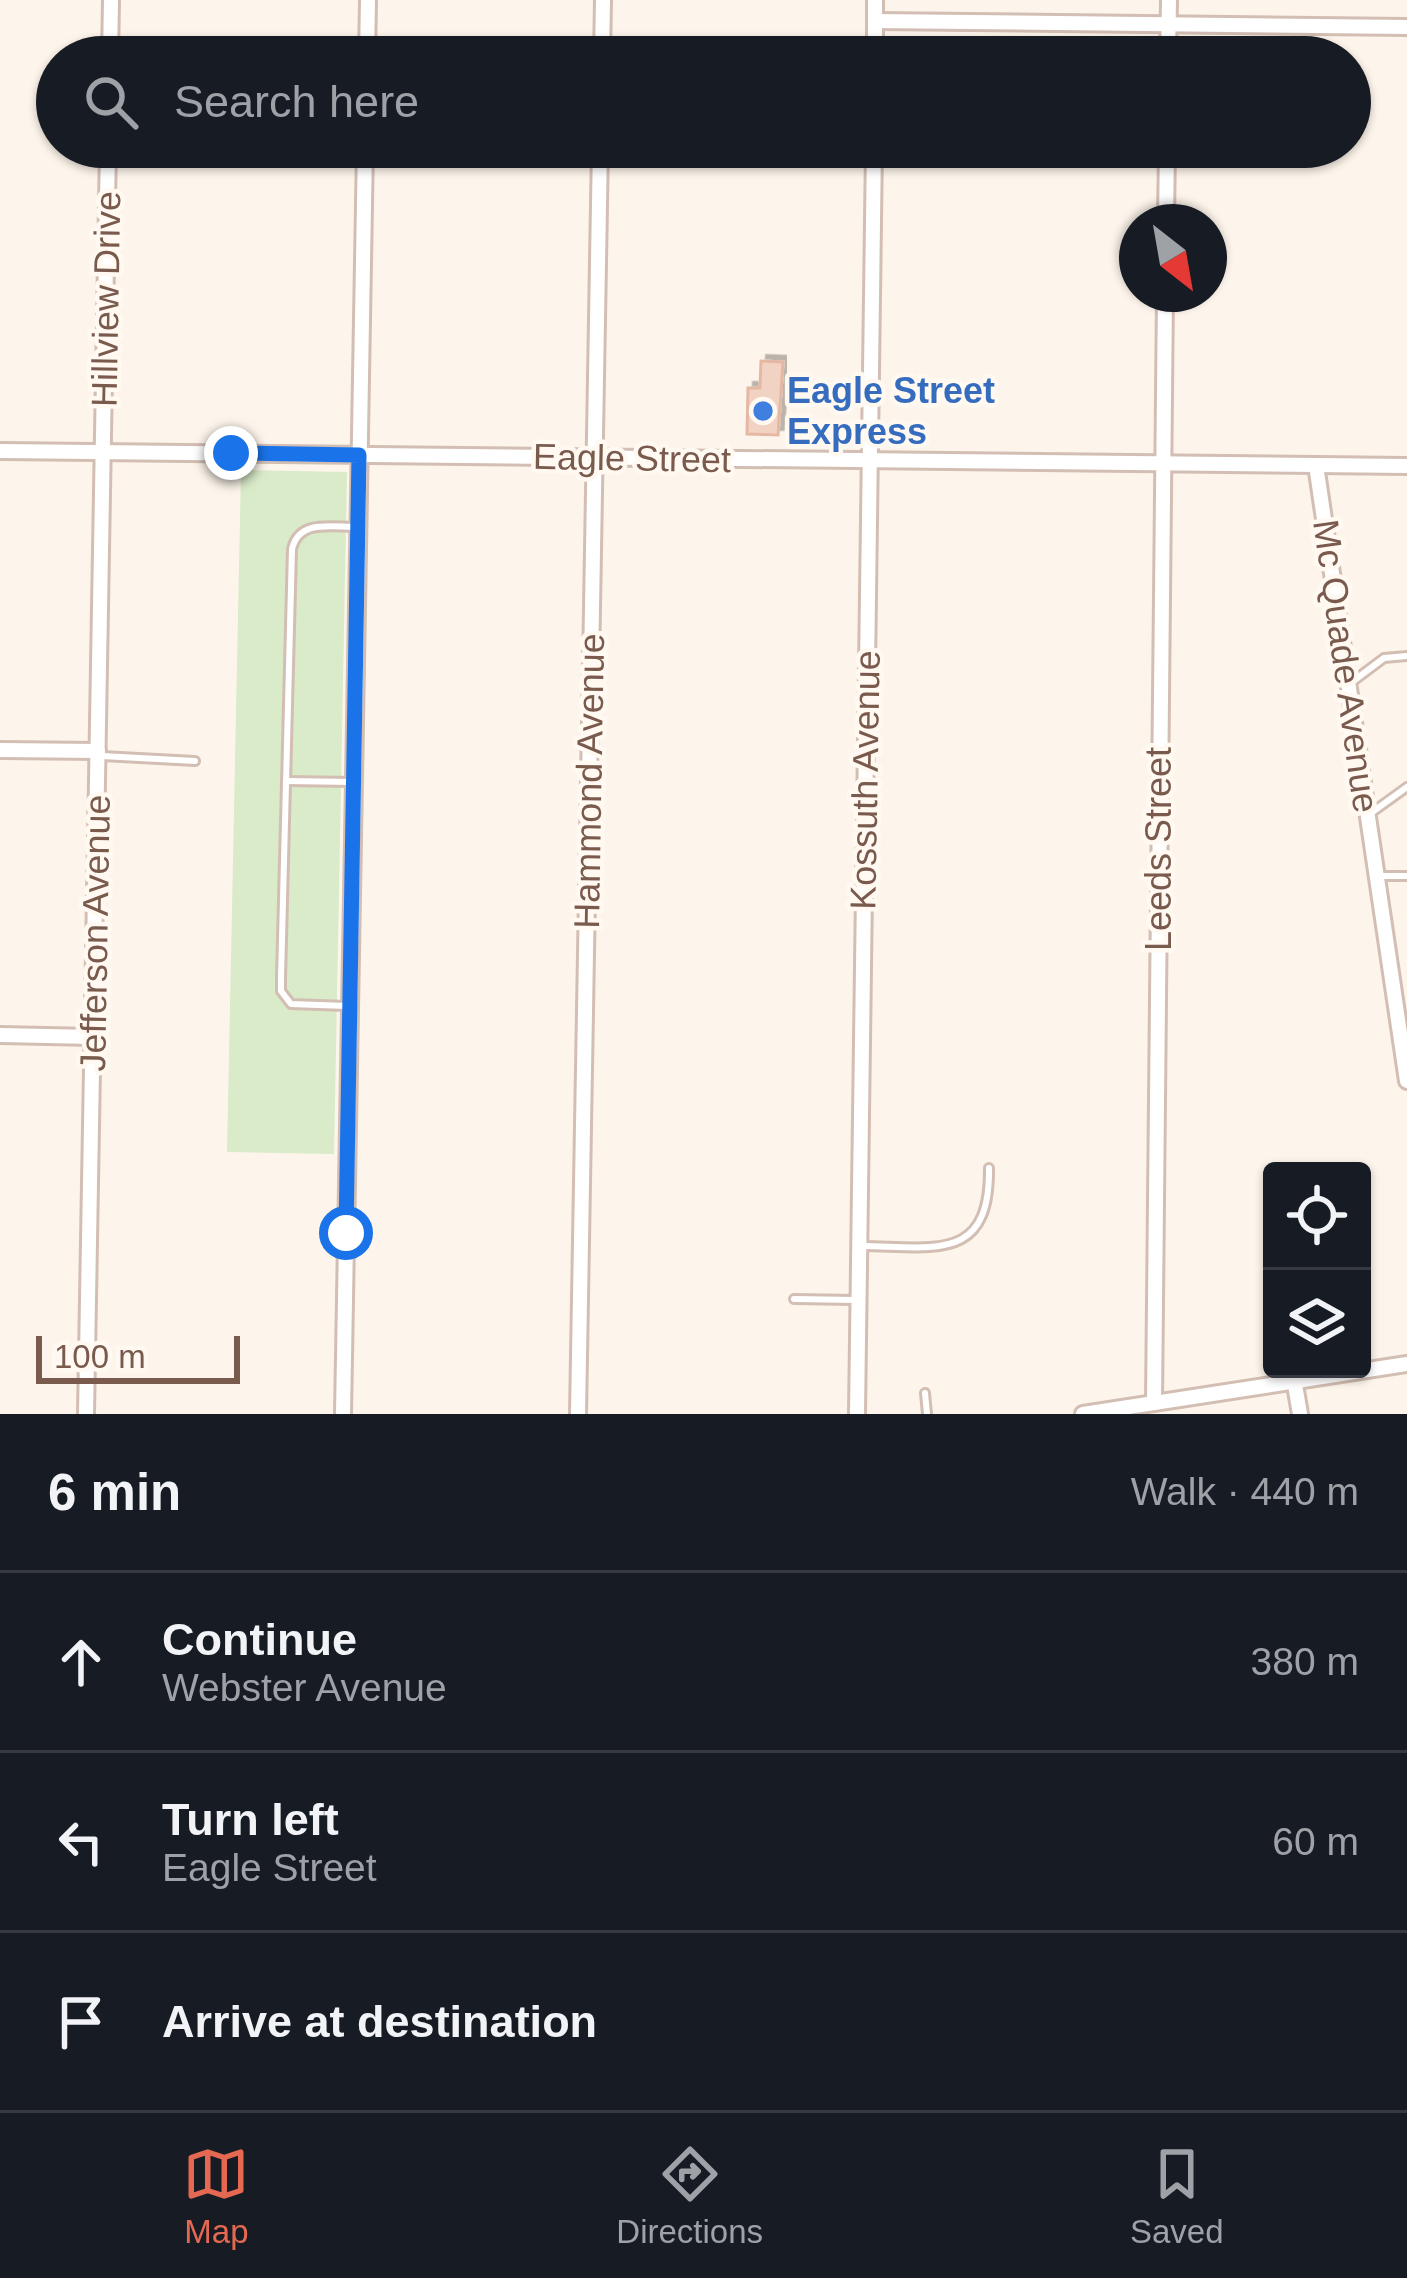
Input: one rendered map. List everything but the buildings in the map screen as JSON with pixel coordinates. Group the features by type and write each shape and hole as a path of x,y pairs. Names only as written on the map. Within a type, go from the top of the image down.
{"street":[{"path":"110,0 110,36"},
{"path":"367,36 368,0"},
{"path":"602,0 602,36"},
{"path":"875,0 875,36"},
{"path":"1168,0 1168,36"},
{"path":"875,21 1407,27"},
{"name":"Hillview Drive","path":"104,452 108,168"},
{"path":"343,1414 365,168"},
{"name":"Hammond Avenue","path":"578,1414 600,168"},
{"name":"Kossuth Avenue","path":"857,1414 874,168"},
{"path":"1166,204 1167,168"},
{"name":"Leeds Street","path":"1154,1408 1165,312"},
{"name":"Eagle Street","path":"0,451 1407,466"},
{"name":"Jefferson Avenue","path":"86,1414 104,452"},
{"name":"Mc Quade Avenue","path":"1316,465 1407,1081"},
{"path":"0,750 98,754"},
{"path":"0,1035 93,1037"},
{"path":"1093,1413 1154,1408 1294,1379 1407,1364"},
{"path":"1294,1379 1300,1414"}],"lane":[{"path":"350,1006 301,1007 284,999 281,991 295,539 307,527 358,527"},
{"path":"1349,684 1384,658 1407,656"},
{"path":"98,754 194,761"},
{"path":"286,781 354,782"},
{"path":"1368,815 1407,787"},
{"path":"1378,876 1407,876"},
{"path":"860,1246 940,1246 962,1238 985,1215 989,1168"},
{"path":"794,1299 859,1300"},
{"path":"926,1393 927,1414"}],"green space":[{"path":"241,470 347,472 334,1154 227,1152"}],"place":[{"name":"Eagle Street Express","path":"763,411"}],"route":[{"path":"231,453 359,455 346,1233"}]}
